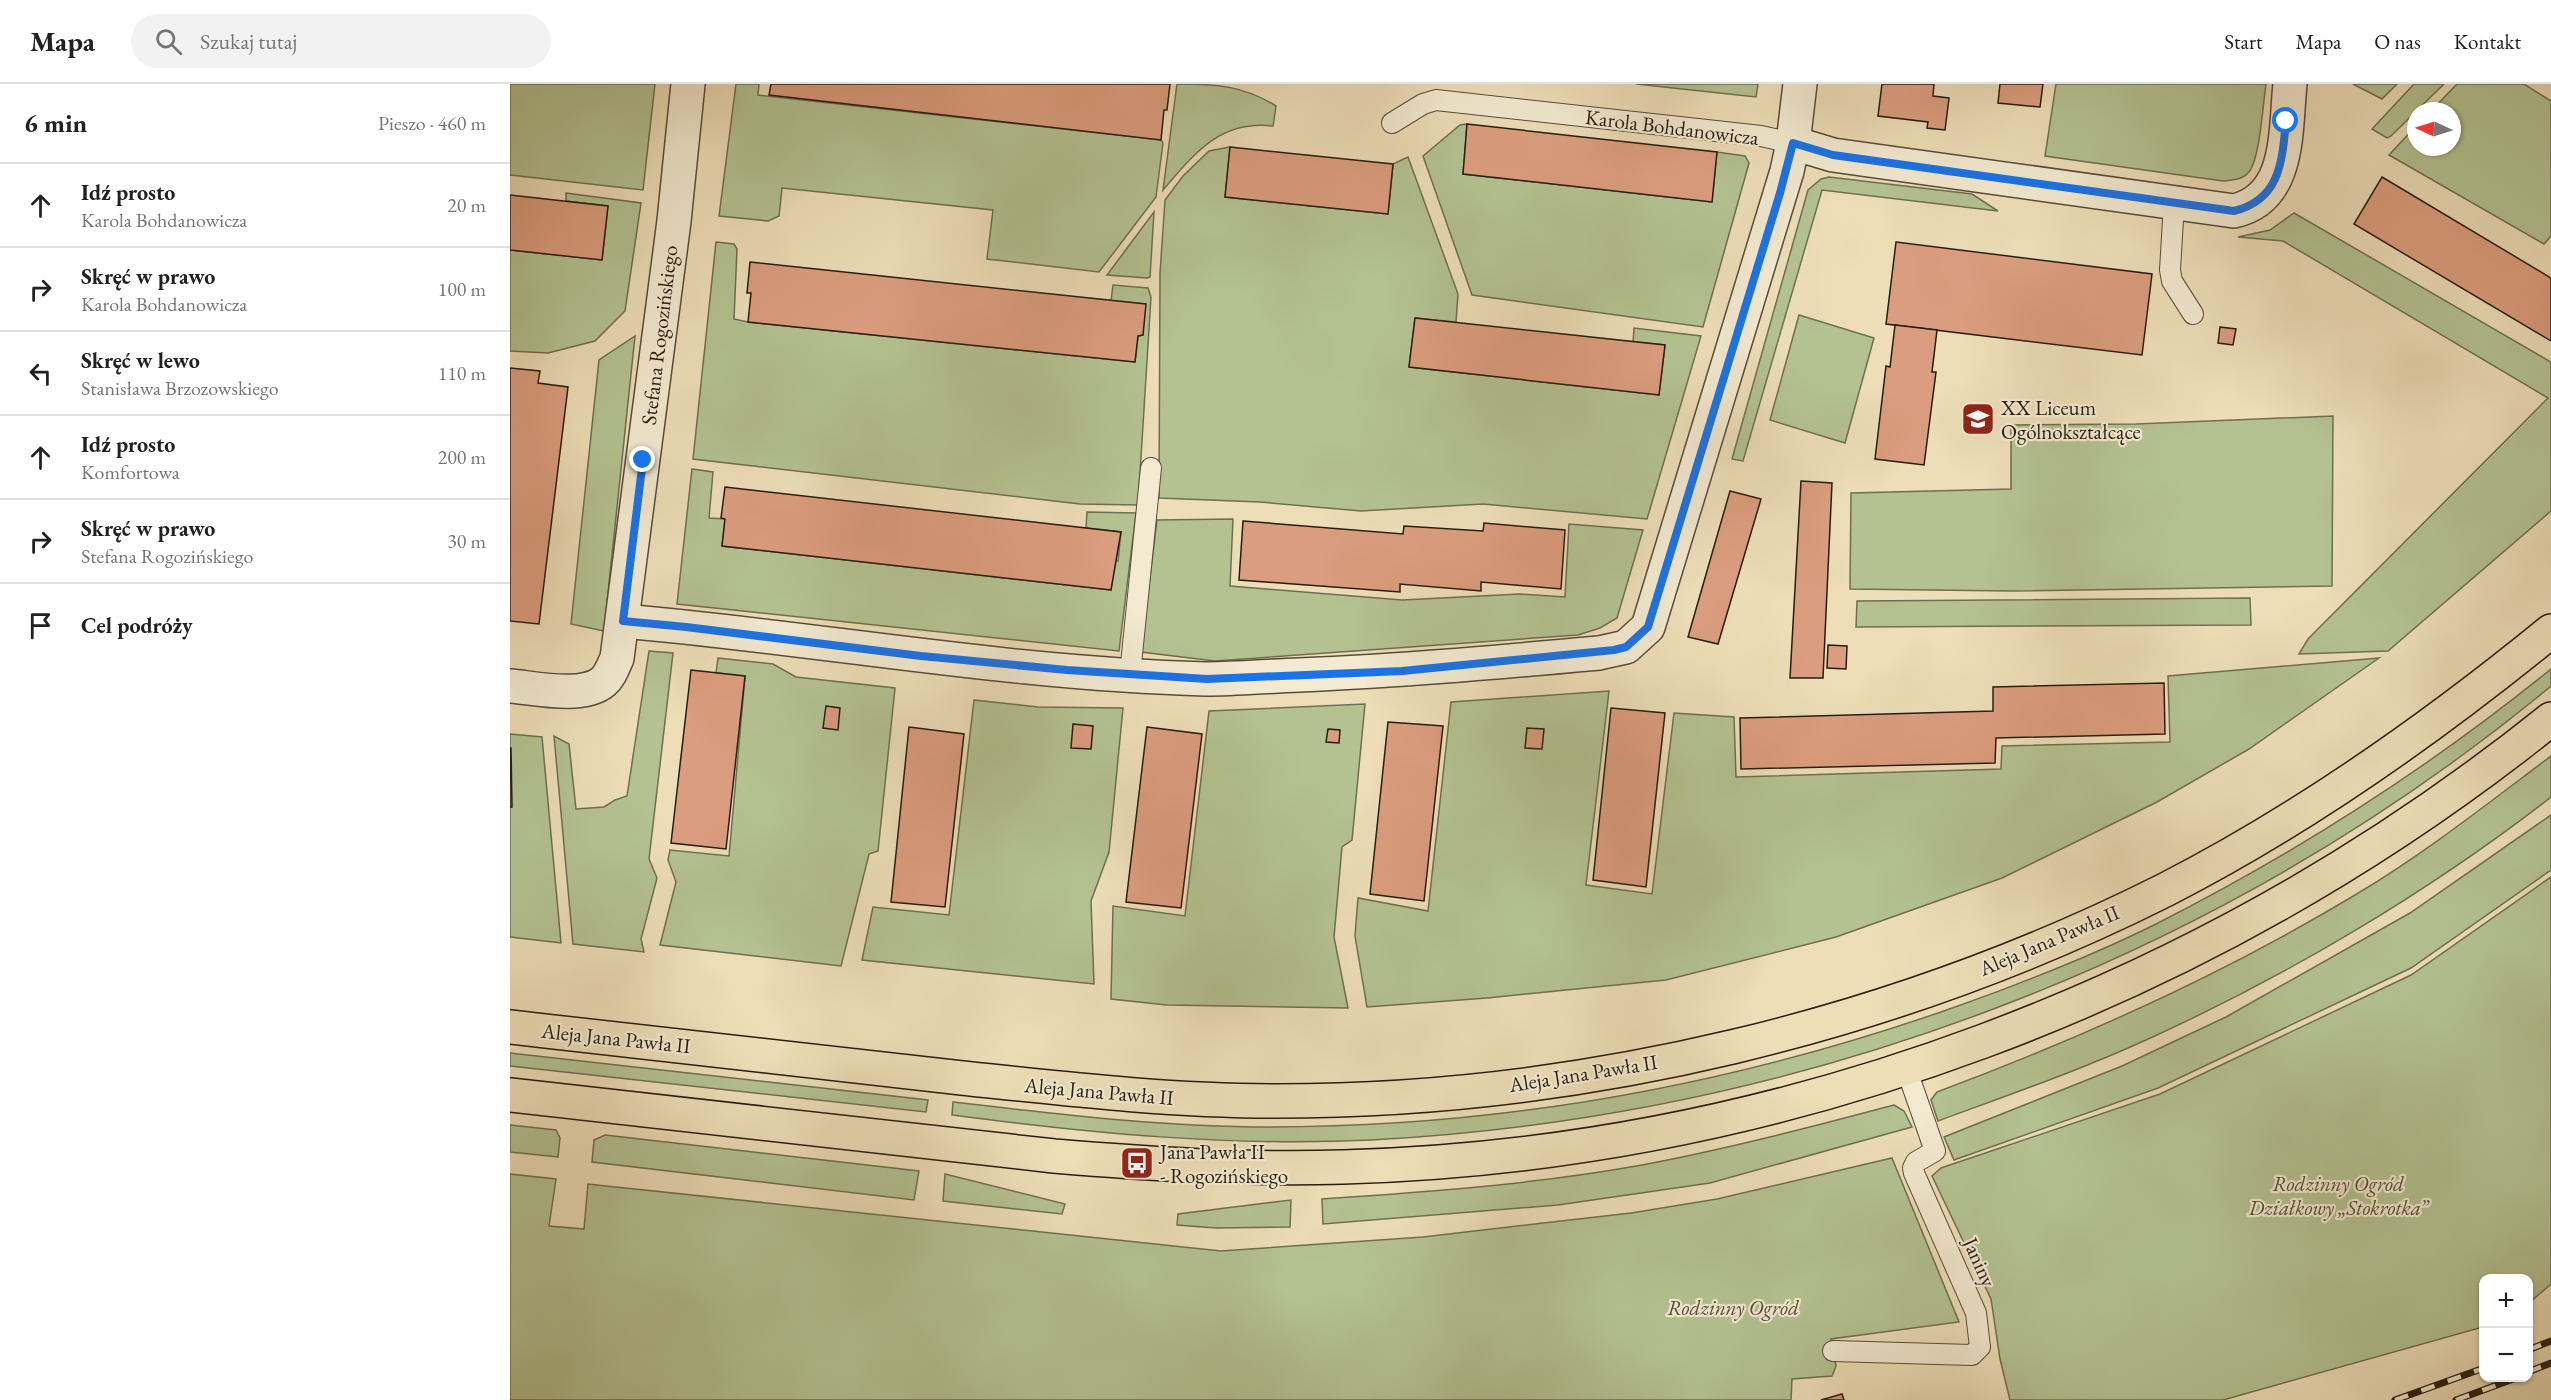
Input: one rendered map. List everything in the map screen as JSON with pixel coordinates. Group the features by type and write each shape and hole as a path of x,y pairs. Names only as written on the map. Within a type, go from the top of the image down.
{"main road":[{"name":"Aleja Jana Pawła II","path":"510,1027 1069,1089 1220,1100 1308,1100 1450,1092 1556,1080 1645,1065 1799,1029 1916,993 2009,959 2090,925 2166,889 2246,845 2345,785 2479,689 2551,631"},
{"path":"510,1095 1077,1158 1205,1166 1345,1167 1485,1157 1620,1139 1745,1113 1906,1068 2061,1010 2138,976 2259,916 2337,870 2489,768 2551,719"}],"street":[{"name":"Stefana Rogozińskiego","path":"510,686 576,692 590,690 610,675 617,658 672,232 688,84"},
{"path":"623,621 921,656 1207,679 1402,671 1599,653 1626,647 1648,627 1780,193 1793,143 1800,84"},
{"name":"Karola Bohdanowicza","path":"1793,143 1833,155 2234,211 2256,203 2268,193 2277,175 2283,154 2290,84"}],"lane":[{"name":"Karola Bohdanowicza","path":"1392,123 1422,104 1436,100 1761,136 1793,143"},
{"path":"2174,203 2170,270 2172,281 2193,314"},
{"path":"1130,674 1151,468"},
{"name":"Janiny","path":"1833,1351 1972,1355 1980,1347 1976,1313 1914,1173 1913,1168 1916,1162 1935,1151 1906,1068"}],"green space":[{"path":"510,84 655,84 643,190 510,175"},
{"path":"736,84 759,84 758,95 1161,140 1163,143 1156,197 1099,272 987,259 993,210 782,188 779,216 768,221 719,216"},
{"path":"1177,84 1228,87 1252,94 1276,106 1273,126 1238,128 1223,134 1198,152 1163,190"},
{"path":"1636,84 1758,84 1756,97"},
{"path":"2056,84 2266,84 2253,165 2243,177 2223,181 2045,156"},
{"path":"2353,84 2397,84 2382,99"},
{"path":"2414,84 2444,84 2426,102 2407,102 2407,120 2391,136 2387,138 2372,129"},
{"path":"2457,84 2524,84 2551,101 2551,236 2544,244 2389,155 2407,136 2407,156 2461,156 2461,102 2440,102"},
{"path":"1467,124 1463,174 1712,202 1717,152 1745,156 1749,163 1703,327 1472,295 1423,156 1460,125"},
{"path":"1230,147 1225,197 1388,214 1393,164 1408,157 1458,294 1456,322 1415,318 1409,367 1659,395 1665,345 1633,342 1634,328 1701,336 1647,519 1483,504 1361,511 1260,502 1159,498 1160,273 1165,200 1183,176 1209,151"},
{"path":"1829,177 1972,194 1998,211 1822,190 1743,461 1732,459 1808,190 1821,179"},
{"path":"566,193 641,203 625,311 595,341 548,353 510,351 510,250 602,260 608,206 566,201"},
{"path":"1154,212 1150,277 1107,275"},
{"path":"2294,213 2551,362 2551,511 2388,651 2299,654 2308,639 2548,398 2283,241 2238,237 2270,230"},
{"path":"716,242 734,244 737,249 734,319 748,322 1135,362 1138,336 1143,334 1111,301 1113,285 1148,288 1151,297 1138,505 1080,504 693,459"},
{"path":"1799,315 1874,338 1845,443 1770,420"},
{"path":"635,336 604,631 571,624 599,360"},
{"path":"2333,416 2332,586 2012,591 1850,589 1851,493 2011,489 2011,425 2136,424"},
{"path":"692,469 713,472 709,518 725,519 722,546 1111,590 1115,561 1118,561 1121,532 1086,528 1087,512 1136,513 1119,651 677,604"},
{"path":"1233,519 1230,586 1402,600 1520,594 1565,597 1569,524 1643,530 1617,618 1600,628 1578,635 1215,661 1141,652 1157,520"},
{"path":"2250,598 2251,625 1856,627 1857,601"},
{"path":"649,651 673,653 649,859 657,878 641,939 644,952 573,944 554,736 569,744 576,809 604,807 627,796"},
{"path":"718,658 773,664 796,677 895,688 878,851 869,854 841,966 660,945 676,882 668,860 670,850 729,856 745,677 716,673"},
{"path":"2379,658 2249,749 2157,802 2002,878 1836,937 1666,980 1487,998 1367,1007 1355,936 1358,898 1428,911 1451,702 1609,691 1586,885 1652,894 1674,713 1734,717 1736,777 2001,769 2002,746 2170,742 2168,676"},
{"path":"2551,669 2551,686 2423,784 2287,870 2145,944 1997,1008 1845,1059 1690,1098 1531,1125 1371,1140 1266,1142 1161,1137 952,1115 953,1102 1190,1125 1269,1127 1357,1125 1532,1110 1704,1079 1789,1058 1874,1034 1983,997 2083,958 2156,924 2260,868 2360,807 2458,741"},
{"path":"974,700 1038,707 1123,708 1109,852 1091,901 1094,984 862,960 873,907 949,915"},
{"path":"1365,704 1352,840 1342,847 1334,937 1348,1008 1167,1005 1111,999 1113,906 1185,916 1209,711"},
{"path":"510,734 542,737 561,943 510,937"},
{"path":"2551,756 2551,797 2456,866 2356,930 2252,988 2146,1040 2069,1072 1938,1121 1931,1100 1937,1092 2098,1027 2254,952 2355,895 2406,863"},
{"path":"2551,815 2551,870 2411,968 2158,1088 1954,1160 1944,1137 2122,1066 2226,1017 2410,913"},
{"name":"Rodzinny Ogród Działkowy „Stokrotka”","path":"2551,877 2551,1284 2533,1300 2533,1274 2479,1274 2479,1328 2223,1400 2010,1400 2000,1359 1991,1299 1932,1176 1941,1168 2160,1094 2411,975"},
{"path":"510,1053 928,1100 926,1112 510,1066"},
{"path":"1894,1105 1904,1111 1912,1127 1710,1183 1558,1205 1323,1224 1322,1199 1483,1187 1602,1172 1737,1145"},
{"path":"510,1125 556,1130 560,1138 558,1157 510,1152"},
{"path":"605,1135 919,1171 914,1200 592,1162 594,1140"},
{"name":"Rodzinny Ogród","path":"1892,1158 1959,1322 1831,1339 1836,1366 1832,1376 1792,1379 1791,1400 510,1400 510,1174 556,1179 549,1226 584,1229 588,1184 1221,1251 1423,1237 1631,1213 1717,1199"},
{"path":"945,1174 1065,1204 1062,1214 943,1201"},
{"path":"1291,1200 1290,1227 1216,1228 1177,1225 1178,1214"}],"building":[{"path":"771,84 1170,84 1161,140 769,95"},
{"path":"1882,84 1934,84 1933,96 1949,98 1945,130 1927,128 1928,122 1878,116"},
{"path":"2000,84 2043,84 2040,107 1998,103"},
{"path":"1467,124 1717,152 1712,202 1463,174"},
{"path":"1230,147 1393,164 1388,214 1225,197"},
{"path":"2382,177 2551,278 2551,341 2354,224"},
{"path":"510,195 608,206 602,260 510,250"},
{"path":"1896,242 2152,274 2142,355 1886,324"},
{"path":"750,262 1146,304 1143,335 1138,336 1135,362 748,322 751,293 747,293"},
{"path":"1415,318 1665,345 1659,395 1409,367"},
{"path":"1895,325 1937,330 1932,372 1936,372 1924,465 1875,459 1886,366 1890,367"},
{"path":"2220,327 2236,329 2233,345 2218,343"},
{"path":"510,368 540,371 538,383 568,387 539,624 510,621"},
{"path":"1801,481 1832,483 1823,678 1790,678"},
{"path":"725,487 1121,532 1111,590 722,546 725,519 721,518"},
{"path":"1730,491 1761,499 1718,644 1688,637"},
{"path":"1243,521 1403,534 1404,526 1483,531 1484,523 1565,530 1561,589 1481,582 1481,591 1400,584 1400,592 1239,580"},
{"path":"1828,645 1847,646 1846,669 1827,668"},
{"path":"691,670 745,676 726,849 671,843"},
{"path":"2164,683 2165,734 1996,738 1995,763 1741,769 1740,718 1993,711 1993,687"},
{"path":"826,706 840,708 838,730 823,728"},
{"path":"1611,708 1665,713 1646,887 1593,880"},
{"path":"1388,722 1443,726 1424,901 1370,894"},
{"path":"1073,724 1093,726 1091,749 1071,748"},
{"path":"909,727 964,734 945,907 891,902"},
{"path":"1147,727 1202,734 1181,908 1126,902"},
{"path":"1527,728 1544,729 1542,749 1525,748"},
{"path":"1328,729 1340,730 1339,743 1326,742"},
{"path":"511,748 512,807 510,807"},
{"path":"1842,1394 1844,1400 1821,1400"}],"railway":[{"path":"2533,1348 2551,1341"},
{"path":"2533,1370 2551,1363"},
{"path":"2395,1400 2479,1370"},
{"path":"2456,1400 2505,1382"}],"place":[{"name":"XX Liceum Ogólnokształcące","path":"1978,419"},
{"name":"Jana Pawła II - Rogozińskiego","path":"1137,1163"}],"route":[{"path":"643,460 623,621 921,656 1067,670 1207,679 1402,671 1614,650 1626,647 1648,627 1787,171 1793,143 1833,155 2234,211 2256,203 2268,193 2277,175 2283,154 2286,121"}]}
